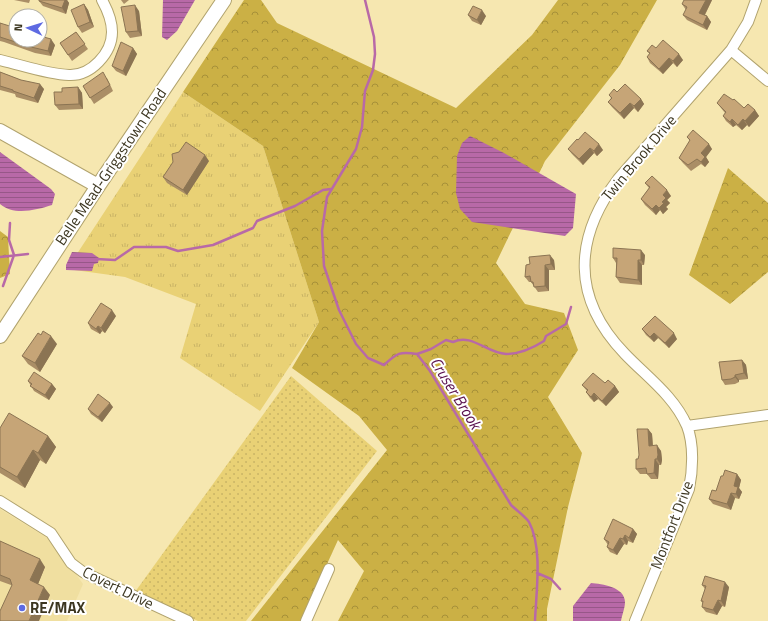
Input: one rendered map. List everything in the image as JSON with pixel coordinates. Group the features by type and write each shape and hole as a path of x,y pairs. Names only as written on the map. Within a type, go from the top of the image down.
{"street":[{"path":"0,60 41,71 69,75 86,71 102,57 111,38 112,30 108,10 102,0"},
{"name":"Belle Mead-Griggstown Road","path":"0,336 98,186 224,0"},
{"name":"Twin Brook Drive","path":"659,385 610,337 598,318 589,297 585,274 585,253 588,234 599,207 618,179 731,50 748,22 756,0"},
{"path":"731,50 768,81"},
{"path":"0,131 98,186"},
{"name":"Montfort Drive","path":"635,621 689,489 692,473 691,447 687,426 659,385"},
{"path":"687,426 768,415"},
{"name":"Covert Drive","path":"0,501 51,533 71,563 83,572 188,621"},
{"path":"306,621 329,569"}],"shaded area":[{"path":"163,0 195,0 177,31 167,40 162,37"},
{"path":"470,136 504,153 576,194 573,228 565,236 472,222 460,209 456,193 457,156 462,143"},
{"path":"0,152 51,189 55,194 52,205 39,209 18,211 6,208 0,204"},
{"path":"72,252 92,253 99,258 98,263 94,264 92,271 66,270 66,265"},
{"path":"0,509 52,541 83,584 67,621 0,621"},
{"path":"591,583 612,587 621,593 624,597 625,607 621,621 573,621 573,606"}],"green space":[{"path":"244,0 261,0 277,23 456,108 532,35 558,0 657,0 620,65 545,161 496,263 525,304 564,313 578,350 548,397 582,453 568,507 547,609 547,621 338,621 364,571 338,540 301,621 251,621 387,450 359,416 292,368 319,322 263,146 183,92"},
{"path":"183,92 263,146 319,322 260,411 180,358 196,304 125,277 67,269"},
{"path":"728,168 768,203 768,272 730,304 689,275"},
{"path":"0,231 8,237 10,274 0,278"},
{"path":"291,376 377,451 246,621 198,621 135,592"}],"building":[{"path":"39,0 65,0 62,8"},
{"path":"684,0 706,0 699,13 707,16 703,25 683,15 687,7 682,4"},
{"path":"84,4 90,22 78,27 71,10"},
{"path":"135,5 138,31 126,32 121,7"},
{"path":"473,6 482,10 477,20 468,15"},
{"path":"0,23 8,26 8,40 0,37"},
{"path":"76,32 85,44 68,55 60,43"},
{"path":"48,38 51,39 48,51 35,48 48,48"},
{"path":"663,40 679,54 673,61 669,58 659,69 647,57 650,53 647,51 652,45 656,48"},
{"path":"121,42 133,48 123,71 112,66"},
{"path":"0,72 21,80 40,84 34,98 0,86"},
{"path":"103,72 110,85 90,98 83,86"},
{"path":"625,84 641,99 634,106 630,103 620,113 608,102 612,98 609,95 614,89 617,92"},
{"path":"78,87 79,104 55,105 54,92 62,92 62,88"},
{"path":"724,94 733,100 734,99 744,108 748,104 755,110 745,121 743,119 738,125 732,119 730,122 723,116 726,112 717,103"},
{"path":"693,130 709,144 701,153 705,157 701,162 697,159 688,165 679,158 690,140 687,137"},
{"path":"585,132 599,144 594,151 590,148 579,159 568,149"},
{"path":"186,142 205,155 183,190 163,177 173,162 172,154 179,152"},
{"path":"652,176 667,190 663,195 666,198 662,202 664,203 659,208 656,205 652,209 641,199 650,187 645,183"},
{"path":"613,248 641,250 641,260 638,260 638,280 616,277 617,258 613,258"},
{"path":"550,255 551,264 545,265 545,286 534,287 530,276 525,277 526,265 530,264 529,257"},
{"path":"101,303 112,310 101,328 98,326 96,329 88,323"},
{"path":"655,316 674,333 665,343 654,333 650,337 642,329"},
{"path":"43,331 51,336 35,363 22,356 38,333 41,335"},
{"path":"742,360 744,373 735,375 735,377 731,379 722,380 719,362"},
{"path":"34,372 52,384 45,395 30,386 32,384 28,381"},
{"path":"593,373 605,383 608,380 615,386 602,401 594,393 591,397 586,392 588,390 582,385"},
{"path":"98,394 110,403 98,417 88,409"},
{"path":"9,413 48,436 38,453 33,450 17,477 0,467 0,428"},
{"path":"637,429 648,429 649,446 657,445 658,455 657,459 655,459 654,473 647,474 646,468 636,469 636,459 638,459 639,455"},
{"path":"725,470 737,474 734,486 738,487 736,494 731,493 727,504 709,499 712,490 716,491 721,476 723,476"},
{"path":"613,519 633,529 629,538 625,535 623,539 620,538 613,550 607,547 609,542 604,539"},
{"path":"0,541 40,559 30,580 44,587 29,621 0,621 0,611 12,585 10,579 0,575"},
{"path":"705,576 725,582 721,601 718,600 713,610 702,607 703,601 701,601 706,586 702,585"}],"waterway":[{"name":"Cruser Brook","path":"365,0 374,37 375,54 373,70 365,91 362,127 356,149 327,197 322,231 324,266 339,310 356,344 368,358 384,365 396,355 403,353 417,354 430,371 511,505 529,522 536,544 538,571 535,621"},
{"path":"96,259 115,260 134,247 166,247 178,251 213,245 253,228 257,221 295,206 323,190 331,189"},
{"path":"3,286 14,255 9,240 10,223"},
{"path":"0,257 28,254"},
{"path":"417,354 431,349 446,340 453,342 466,340 499,353 511,354 520,352 544,341 546,336 566,324 571,307"},
{"path":"537,573 551,579 560,589"}],"place":[{"name":"RE/MAX","path":"22,608"}]}
